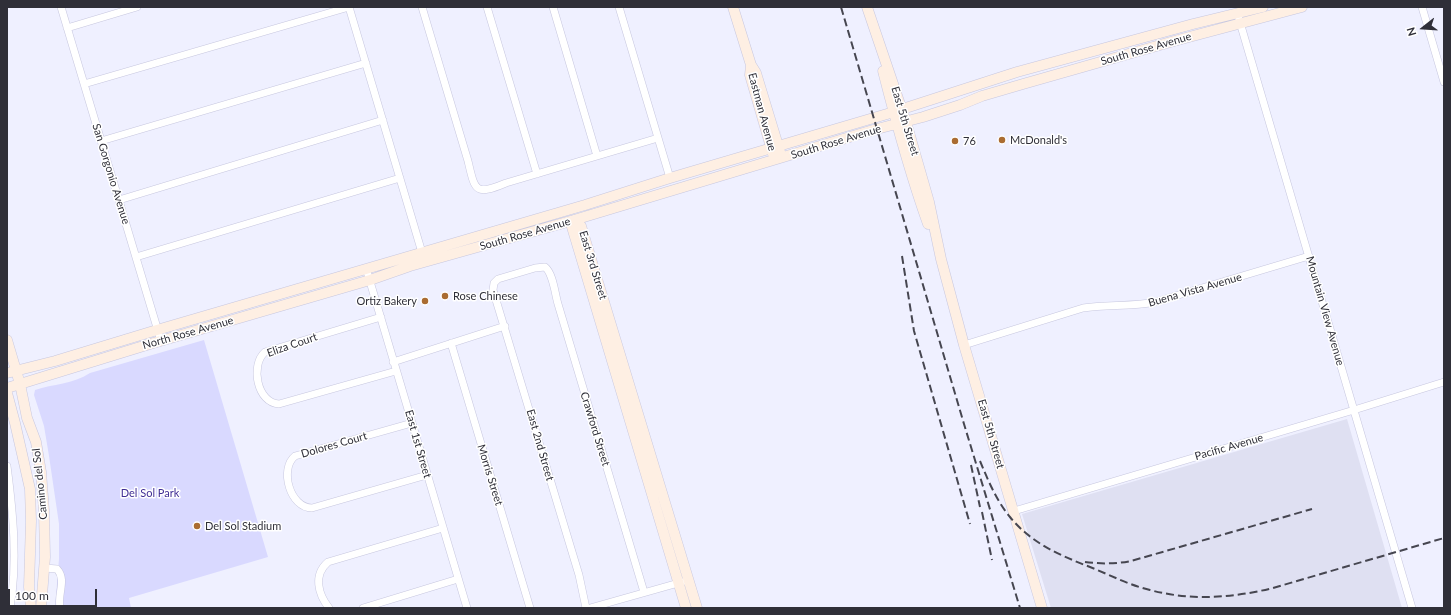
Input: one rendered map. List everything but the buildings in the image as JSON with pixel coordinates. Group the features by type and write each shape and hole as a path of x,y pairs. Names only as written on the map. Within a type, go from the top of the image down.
{"main road":[{"name":"Eastman Avenue","path":"733,7 751,65 750,75 778,159"},
{"name":"South Rose Avenue","path":"370,280 424,262 574,220 902,123 960,105 982,96 1238,18 1263,7"},
{"name":"South Rose Avenue","path":"366,268 494,232 670,178 898,111 1017,72 1094,51 1238,18 1302,7"},
{"name":"East 5th Street","path":"868,8 898,111 929,202 941,259 964,345 1042,608"},
{"path":"1029,82 1034,75 1075,64 1094,51"},
{"path":"570,209 574,220"},
{"name":"East 3rd Street","path":"686,608 572,227 574,220 581,226 697,608"},
{"path":"446,256 449,250 490,238 494,232"},
{"name":"North Rose Avenue","path":"12,372 55,362 366,268"},
{"name":"North Rose Avenue","path":"7,388 370,280"},
{"name":"Camino del Sol","path":"7,340 12,372 20,384 27,418 36,442 39,459 44,511 45,568 41,608"},
{"name":"Camino del Sol","path":"7,393 30,489 31,521 29,587 31,608"}],"street":[{"name":"San Gorgonio Avenue","path":"61,7 161,341"},
{"path":"67,28 137,7"},
{"path":"84,84 349,7 424,262"},
{"path":"422,7 468,161 473,183 480,189 489,190 506,183 658,138"},
{"path":"487,7 537,174"},
{"path":"553,7 597,156"},
{"path":"619,7 670,178"},
{"path":"1422,7 1444,82"},
{"name":"Mountain View Avenue","path":"1238,18 1412,608"},
{"path":"101,141 366,64"},
{"path":"119,200 383,120"},
{"path":"136,257 400,178"},
{"name":"Buena Vista Avenue","path":"964,345 1083,308 1098,306 1141,305 1155,302 1309,256"},
{"name":"East 2nd Street","path":"545,267 535,268 503,277 494,283 493,290 579,575 586,608"},
{"name":"Crawford Street","path":"545,267 551,275 554,290 644,592"},
{"name":"East 1st Street","path":"366,268 426,475 467,608"},
{"name":"Eliza Court","path":"381,317 265,352 260,358 258,364 257,378 259,386 262,392 272,402 279,404 396,371"},
{"path":"394,362 505,326"},
{"name":"Morris Street","path":"450,343 530,608"},
{"name":"Pacific Avenue","path":"1014,512 1444,382"},
{"name":"Dolores Court","path":"412,423 295,456 290,462 288,471 289,484 294,497 300,504 312,508 426,475"},
{"path":"7,466 14,543 10,608"},
{"path":"329,608 323,600 319,585 322,566 328,562 443,528"},
{"path":"45,568 57,568 61,573 62,586 59,596 60,608"},
{"path":"363,608 458,579"},
{"path":"590,608 689,580"}],"shaded area":[{"path":"1347,419 1402,608 1051,608 1022,514"}],"green space":[{"name":"Del Sol Park","path":"204,340 268,557 129,598 131,608 55,608 59,559 59,524 44,426 34,395 35,390 70,382 90,373"}],"railway":[{"path":"841,7 1020,608"},
{"path":"902,256 914,331 970,524"},
{"path":"980,461 993,490 1005,510 1018,526 1036,541 1067,558 1120,580 1142,588 1181,596 1227,596 1273,588 1444,538"},
{"path":"971,465 980,507"},
{"path":"1085,562 1120,563 1131,561 1312,509"},
{"path":"982,512 992,560"}],"place":[{"name":"McDonald's","path":"1002,140"},
{"name":"76","path":"955,141"},
{"name":"Rose Chinese","path":"445,296"},
{"name":"Ortiz Bakery","path":"425,301"},
{"name":"Del Sol Stadium","path":"197,526"}]}
